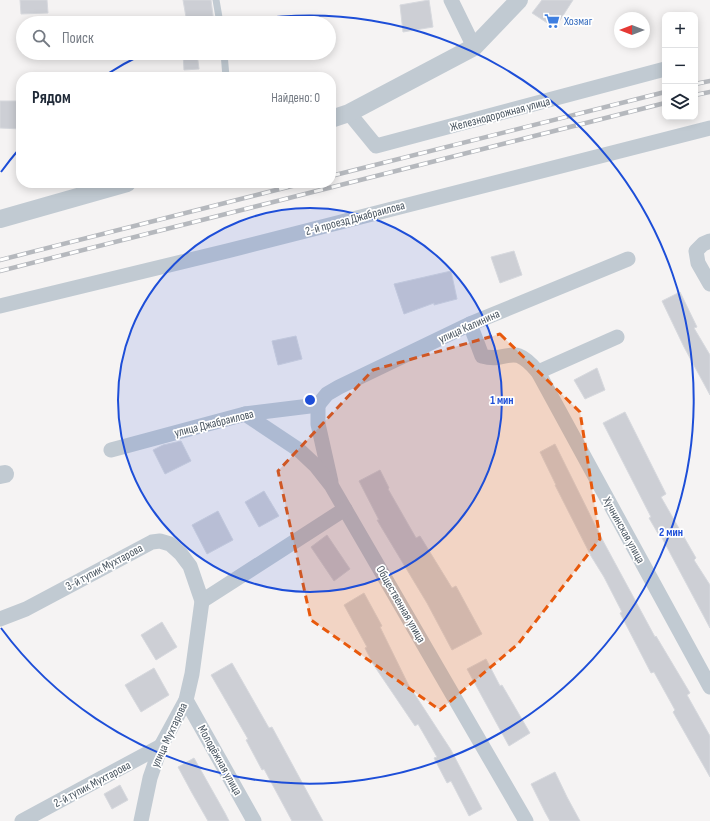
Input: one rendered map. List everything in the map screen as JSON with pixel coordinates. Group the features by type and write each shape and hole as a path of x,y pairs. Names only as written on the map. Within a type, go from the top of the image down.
{"street":[{"path":"451,0 474,47"},
{"path":"336,117 349,113 474,47 519,0"},
{"name":"Железнодорожная улица","path":"349,113 376,146 662,70"},
{"name":"2-й проезд Джабраилова","path":"0,306 228,251 710,128"},
{"path":"0,219 109,188"},
{"path":"710,240 696,251 698,263 710,284"},
{"name":"улица Калинина","path":"318,405 327,394 339,387 470,324 628,259"},
{"name":"Хучнинская улица","path":"470,324 482,356 489,358 519,355 527,360 538,372 710,687"},
{"path":"538,372 617,337"},
{"path":"318,405 318,424 331,485"},
{"name":"улица Джабраилова","path":"111,450 244,414 318,405"},
{"name":"Общественная улица","path":"244,414 299,450 316,466 331,485 526,821"},
{"path":"202,601 345,509"},
{"name":"3-й тупик Мухтарова","path":"0,619 26,609 152,542 160,541 170,544 181,554 190,566 202,601"},
{"name":"улица Мухтарова","path":"141,821 150,778 161,746 186,700 192,674 202,601"},
{"name":"Молодёжная улица","path":"186,700 254,821"},
{"name":"2-й тупик Мухтарова","path":"22,821 161,746"}],"lane":[{"path":"216,0 219,16"},
{"path":"225,60 226,72"}],"highlighted area":[{"path":"500,334 580,412 600,539 518,644 440,710 311,620 278,471 373,370"}],"building":[{"path":"20,0 47,0 48,13 21,14"},
{"path":"183,0 211,0 213,16 186,16"},
{"path":"429,0 433,27 403,32 400,5"},
{"name":"Хозмаг","path":"542,0 573,0 555,28 532,13"},
{"path":"183,60 198,60 199,69 184,70"},
{"path":"0,101 16,101 16,129 0,128"},
{"path":"514,251 522,275 500,283 491,257"},
{"path":"451,271 457,299 434,305 434,303 404,314 394,284"},
{"path":"680,292 697,327 694,328 710,355 710,395 684,347 662,301"},
{"path":"296,336 302,359 278,365 272,341"},
{"path":"597,368 605,390 585,399 574,380"},
{"path":"625,412 666,494 661,497 696,558 694,560 710,585 710,628 661,536 660,537 649,518 651,517 603,423"},
{"path":"181,441 191,461 165,474 153,450 163,445"},
{"path":"555,444 602,539 655,637 656,636 690,693 687,695 710,736 710,777 673,712 675,710 654,672 651,673 620,613 622,612 604,577 591,556 555,485 540,452"},
{"path":"380,470 389,488 388,489 416,538 420,536 452,588 456,586 482,634 452,650 427,603 377,520 379,520 359,481"},
{"path":"264,491 279,516 259,527 245,502"},
{"path":"218,511 233,540 207,554 192,525"},
{"path":"327,535 350,569 334,581 311,547"},
{"path":"364,593 382,626 380,627 408,684 451,750 482,809 469,816 451,781 447,783 434,758 437,757 418,724 415,726 373,664 365,648 367,647 344,605"},
{"path":"162,622 177,647 156,660 141,635"},
{"path":"486,659 500,686 502,685 530,733 509,746 467,669"},
{"path":"232,663 269,728 272,727 323,821 292,821 264,769 262,770 246,740 248,739 211,675"},
{"path":"154,668 169,695 141,712 125,685"},
{"path":"194,758 229,821 208,821 192,793 178,767"},
{"path":"555,772 580,821 550,821 545,812 531,784"},
{"path":"120,785 128,800 112,809 104,794"}],"railway":[{"path":"698,83 710,81"},
{"path":"698,94 710,92"},
{"path":"336,175 662,93"},
{"path":"336,186 662,104"},
{"path":"0,260 284,188"},
{"path":"0,271 329,188"}],"place":[{"name":"Хозмаг","path":"552,21"}]}
